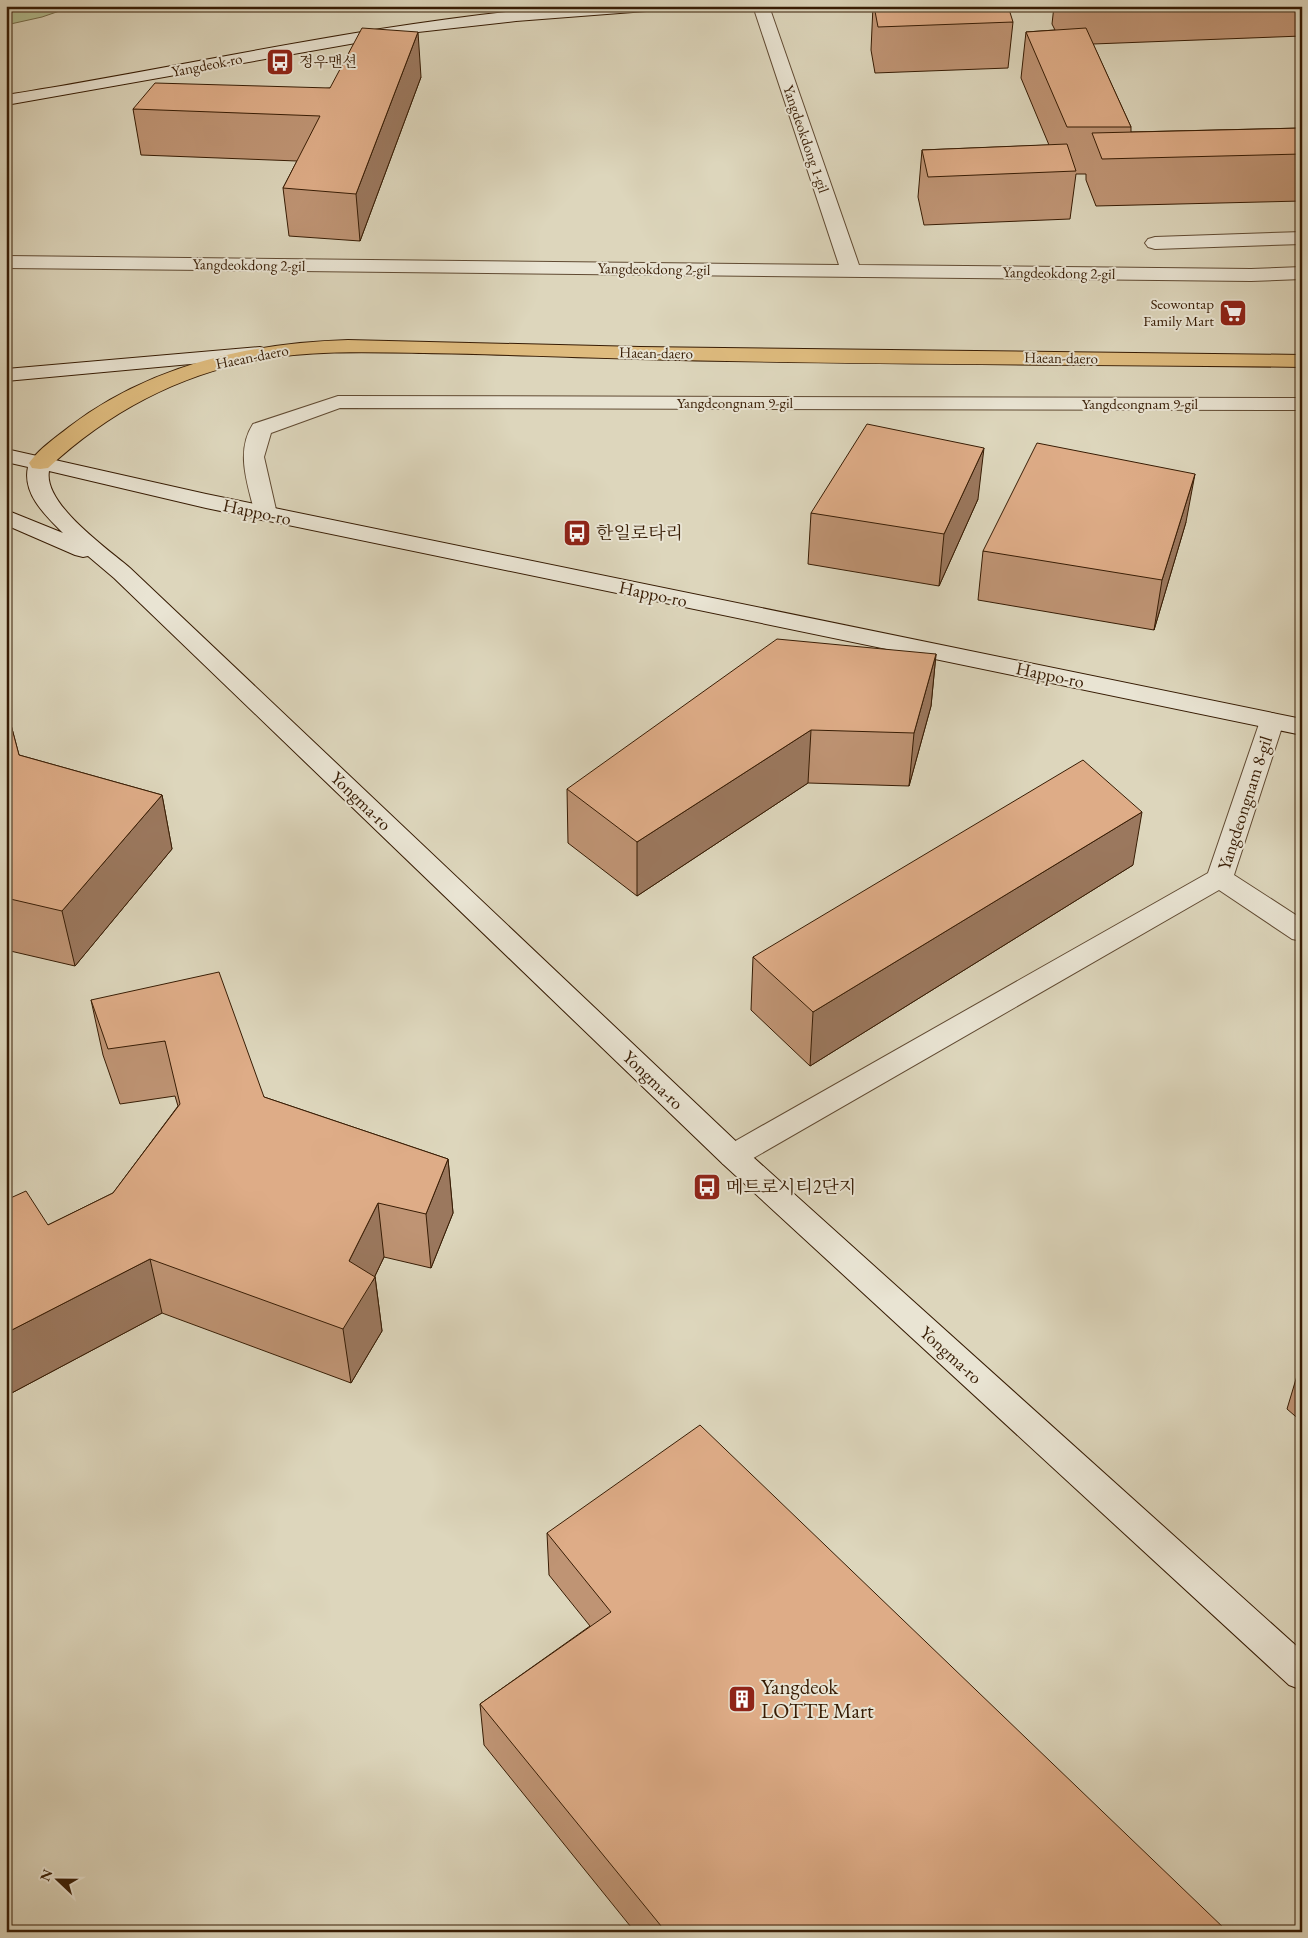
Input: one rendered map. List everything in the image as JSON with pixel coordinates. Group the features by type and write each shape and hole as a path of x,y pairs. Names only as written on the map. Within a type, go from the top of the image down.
{"main road":[{"name":"Haean-daero","path":"40,464 56,448 99,417 155,385 211,365 279,351 331,346 362,345 638,353 1302,361"}],"street":[{"name":"Yangdeok-ro","path":"6,100 73,90 387,32 534,12 646,6"},
{"name":"Yangdeokdong 1-gil","path":"761,6 851,271"},
{"path":"1155,243 1302,238"},
{"name":"Yangdeokdong 2-gil","path":"6,262 1251,275 1302,273"},
{"path":"6,375 279,351"},
{"name":"Yangdeongnam 9-gil","path":"266,514 253,457 261,429 338,402 1302,404"},
{"name":"Happo-ro","path":"6,455 266,514 1302,727"},
{"name":"Yongma-ro","path":"40,464 37,479 48,503 63,521 122,573 733,1156 1302,1674"},
{"path":"6,516 62,539 122,573"},
{"name":"Yangdeongnam 8-gil","path":"1272,721 1220,878 1302,932"},
{"path":"733,1156 1220,878"}],"green space":[{"path":"6,6 74,6 42,17 6,25"}],"building":[{"path":"874,6 1008,6 1013,22 878,27"},
{"path":"362,28 418,32 356,194 283,188 320,116 133,109 155,83 330,88"},
{"path":"1086,28 1131,127 1067,127 1026,32"},
{"path":"1302,128 1302,154 1102,159 1092,133"},
{"path":"1067,144 1076,171 928,177 922,150"},
{"path":"867,424 984,448 944,534 811,513"},
{"path":"1037,443 1195,474 1162,580 983,551"},
{"path":"777,639 936,654 914,733 811,730 637,842 567,789"},
{"path":"6,706 19,755 162,795 62,911 6,898"},
{"path":"1083,760 1142,812 813,1012 753,957"},
{"path":"219,972 264,1097 448,1159 426,1214 378,1203 349,1261 375,1277 343,1329 150,1259 6,1333 6,1200 26,1191 48,1225 113,1193 180,1104 165,1041 108,1049 91,1000"},
{"name":"Yangdeok LOTTE Mart","path":"700,1425 1228,1932 666,1932 480,1704 611,1612 547,1533"}],"place":[{"name":"정우맨션","path":"280,62"},
{"name":"Seowontap Family Mart","path":"1233,313"},
{"name":"한일로타리","path":"577,533"},
{"name":"메트로시티2단지","path":"707,1187"},
{"name":"Yangdeok LOTTE Mart","path":"742,1699"}]}
